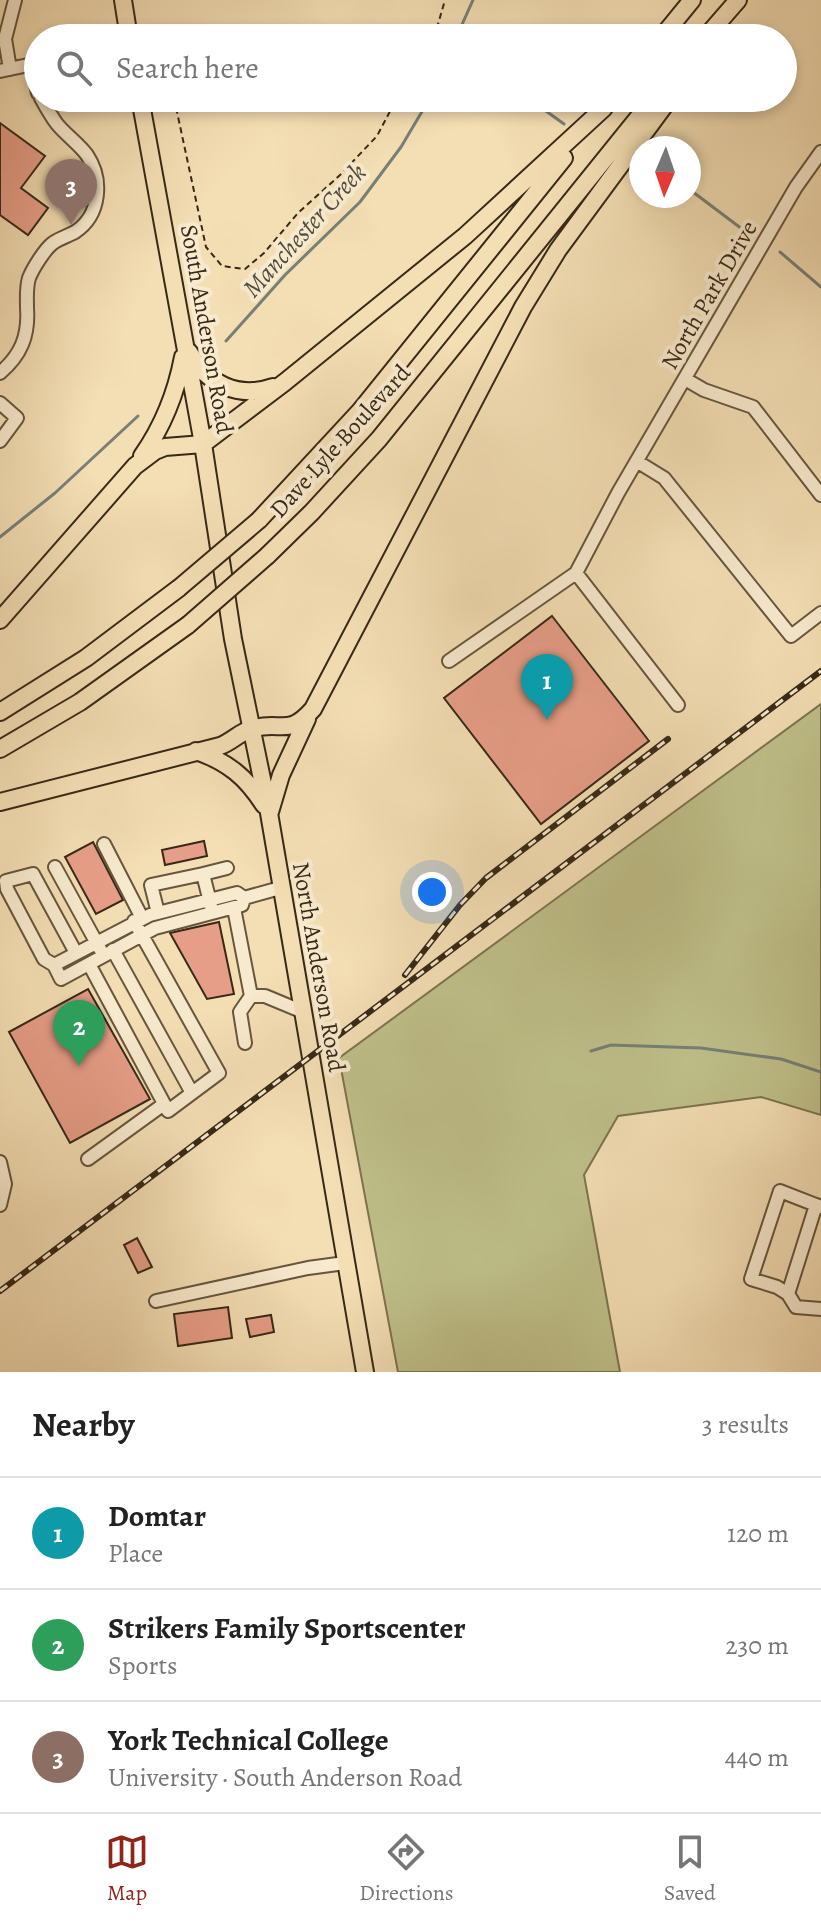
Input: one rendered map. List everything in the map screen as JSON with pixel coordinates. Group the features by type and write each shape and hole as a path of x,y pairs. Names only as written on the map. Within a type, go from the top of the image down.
{"main road":[{"path":"123,0 127,24"},
{"path":"672,24 692,0"},
{"path":"718,24 739,0"},
{"path":"723,24 739,0"},
{"name":"South Anderson Road","path":"143,112 203,444 221,570"},
{"path":"135,466 165,447 203,444 285,382 465,236 598,112"},
{"name":"Dave Lyle Boulevard","path":"0,712 86,658 179,588 259,520 360,411 601,112"},
{"name":"Dave Lyle Boulevard","path":"0,749 80,702 188,625 312,512 379,439 643,112"},
{"path":"269,813 289,756 501,344 558,250 660,112"},
{"path":"185,344 193,360 206,374 231,391 258,392 285,382"},
{"path":"0,620 135,466 164,422 176,390 185,344"},
{"name":"North Anderson Road","path":"221,570 269,813 365,1372"},
{"path":"0,802 227,744 252,728 290,727 313,709"},
{"path":"195,751 222,761 241,775 269,813"}],"street":[{"path":"5,70 5,39 15,0"},
{"path":"0,373 20,352 24,339 28,321 26,291 30,275 51,244 80,229 89,219 98,194 97,176 87,156 50,112"},
{"name":"North Park Drive","path":"576,573 796,187 821,152"},
{"path":"685,379 704,390 753,407 821,495"},
{"path":"0,403 17,418 0,441"},
{"path":"638,462 664,478 791,636 821,613"},
{"path":"449,661 576,573 678,705"},
{"path":"88,1159 219,1073 141,935 138,920 104,844"},
{"path":"55,867 96,942 108,953 192,1093"},
{"path":"158,913 151,885 227,868"},
{"path":"76,953 36,878 29,873 8,879 5,884 7,889 44,959 54,965 61,979 155,928 237,893 244,898"},
{"path":"203,874 211,906"},
{"path":"244,898 280,888"},
{"path":"54,965 138,920 158,913 211,906 234,908 242,905 244,898"},
{"path":"234,908 251,996 240,1012 245,1043"},
{"path":"89,964 166,1107"},
{"path":"251,996 265,996 301,1011"},
{"path":"0,1162 5,1184 0,1205"},
{"path":"788,1294 819,1206 780,1191 751,1279 777,1287 788,1294 796,1307 821,1309"},
{"path":"156,1301 345,1263"}],"path":[{"path":"438,24 445,0"},
{"path":"177,112 206,247 222,266 245,269 377,136 390,112"}],"green space":[{"path":"821,704 821,1115 761,1097 618,1116 584,1175 620,1372 398,1372 339,1058"}],"building":[{"path":"0,123 45,156 21,188 48,208 28,235 0,215"},
{"path":"552,616 649,741 541,824 444,698"},
{"path":"204,841 207,856 165,865 162,850"},
{"path":"93,842 123,900 96,914 65,857"},
{"path":"219,922 234,994 207,999 170,933"},
{"path":"88,989 150,1099 70,1143 9,1032"},
{"path":"137,1238 152,1267 138,1273 124,1245"},
{"path":"228,1307 232,1338 178,1346 174,1314"},
{"path":"271,1315 274,1332 250,1337 246,1319"}],"waterway":[{"name":"Manchester Creek","path":"462,24 473,0"},
{"name":"Manchester Creek","path":"226,341 285,275 360,202 401,147 422,112"},
{"path":"547,112 564,124"},
{"path":"701,198 750,235"},
{"path":"780,252 821,287"},
{"name":"Manchester Creek","path":"0,537 55,493 138,416"},
{"path":"591,1051 611,1045 701,1048 781,1059 821,1072"}],"railway":[{"path":"0,1291 821,671"},
{"path":"405,975 460,905 486,878 668,739"}],"place":[{"name":"York Technical College","path":"71,225"},
{"name":"Domtar","path":"547,720"},
{"name":"Strikers Family Sportscenter","path":"79,1066"}]}
